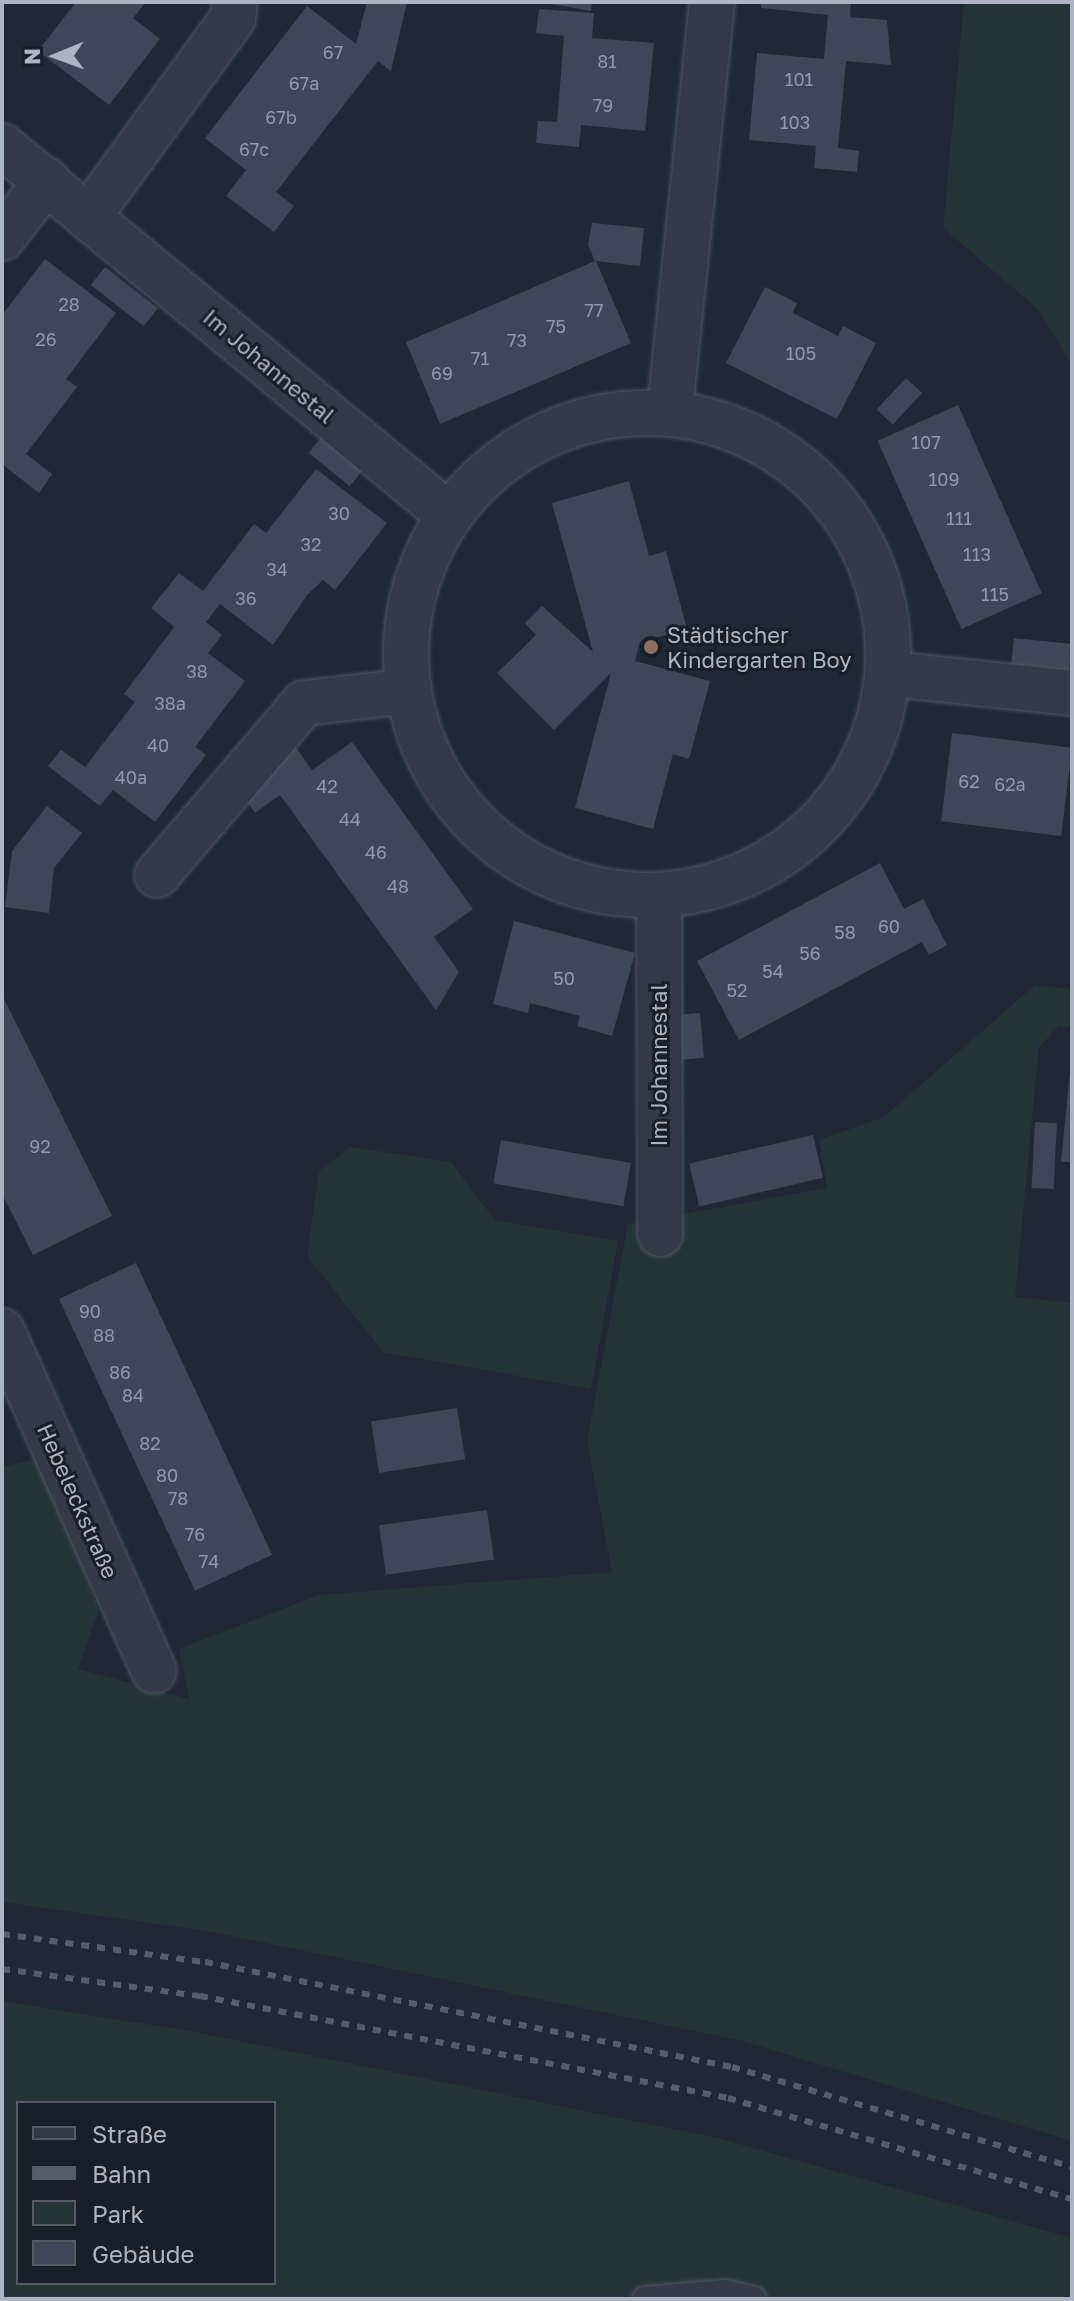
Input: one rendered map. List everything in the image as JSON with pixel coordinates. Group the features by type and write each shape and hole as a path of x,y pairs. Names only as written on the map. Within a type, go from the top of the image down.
{"street":[{"path":"88,217 233,18 235,2"},
{"path":"670,409 712,2"},
{"name":"Im Johannestal","path":"2,146 449,515"},
{"path":"2,238 47,181"},
{"path":"670,409 780,450 847,516 885,611 890,674 864,765 821,827 741,878 659,896 578,888 495,850 443,784 409,691 411,601 449,515 492,465 564,422 670,409"},
{"path":"890,674 1072,693"},
{"path":"157,875 304,703 409,691"},
{"name":"Im Johannestal","path":"659,896 660,1234"},
{"name":"Hebeleckstraße","path":"2,1331 154,1671"}],"lane":[{"path":"645,2299 725,2292 754,2299"}],"green space":[{"path":"964,2 1072,2 1072,365 1038,309 943,228"},
{"path":"1035,985 1072,989 1072,1028 1059,1026 1039,1047 1015,1297 1072,1303 1072,2141 743,2041 208,1931 2,1902 2,1467 41,1458 99,1610 78,1669 189,1699 179,1649 319,1595 612,1572 587,1441 628,1224 827,1188 819,1140 884,1117"},
{"path":"350,1147 451,1162 495,1220 618,1241 591,1389 383,1352 307,1256 319,1171"},
{"path":"2,2001 195,2032 718,2138 1072,2238 1072,2299 2,2299"}],"building":[{"path":"76,2 146,2 133,18 160,39 109,105 38,51"},
{"path":"367,2 407,2 391,71 378,61 276,192 294,206 274,232 226,196 246,170 205,138 307,6 356,44"},
{"path":"540,2 592,2 591,11"},
{"path":"761,2 851,2 850,17 887,20 891,65 846,61 838,148 859,151 857,172 814,168 816,146 749,140 757,53 824,59 828,15 761,8"},
{"path":"539,9 594,13 592,38 654,43 645,131 581,125 579,147 536,143 538,121 557,122 564,36 536,33"},
{"path":"592,223 644,228 640,266 596,261 631,343 440,424 406,342 595,261 588,245"},
{"path":"45,259 116,313 66,379 77,387 26,454 52,474 39,493 2,464 2,315"},
{"path":"105,267 158,308 144,326 91,285"},
{"path":"765,287 797,303 793,313 838,336 843,326 876,343 837,419 726,363"},
{"path":"906,378 922,393 893,424 877,409"},
{"path":"958,405 1042,593 961,629 878,441"},
{"path":"323,435 364,468 350,486 309,453"},
{"path":"316,469 387,523 335,590 323,580 307,595 273,645 220,604 206,622 222,635 208,653 245,681 195,747 206,755 155,822 113,790 100,806 48,766 61,750 85,767 135,702 124,694 174,627 151,608 179,573 203,591 254,524 266,533"},
{"path":"629,481 649,556 666,551 687,629 640,642 635,661 710,681 689,759 673,754 653,829 575,808 611,673 554,730 497,673 536,635 525,623 542,606 593,652 552,503"},
{"path":"1014,638 1072,644 1069,670 1011,664"},
{"path":"952,733 1072,748 1061,836 941,821"},
{"path":"292,742 312,770 352,742 473,909 434,937 459,972 436,1010 280,795 255,813 247,801"},
{"path":"47,806 82,833 54,868 49,913 5,907 12,851"},
{"path":"880,863 904,909 923,899 947,945 929,955 922,942 739,1040 697,961"},
{"path":"514,921 635,953 612,1036 577,1026 580,1016 530,1003 528,1013 493,1004"},
{"path":"2,995 112,1216 33,1255 2,1194"},
{"path":"700,1013 704,1058 682,1060 678,1015"},
{"path":"1070,1071 1072,1162 1061,1162"},
{"path":"1035,1122 1057,1123 1054,1189 1032,1188"},
{"path":"813,1135 823,1178 699,1206 689,1164"},
{"path":"501,1140 631,1163 623,1206 493,1183"},
{"path":"136,1263 272,1555 195,1591 59,1299"},
{"path":"457,1408 465,1459 379,1473 371,1422"},
{"path":"487,1510 494,1560 386,1575 379,1525"}],"railway":[{"path":"2,1934 205,1962 732,2067 1072,2167"},
{"path":"2,1969 200,1996 728,2098 1072,2199"}],"place":[{"name":"Städtischer Kindergarten Boy","path":"651,647"}]}
